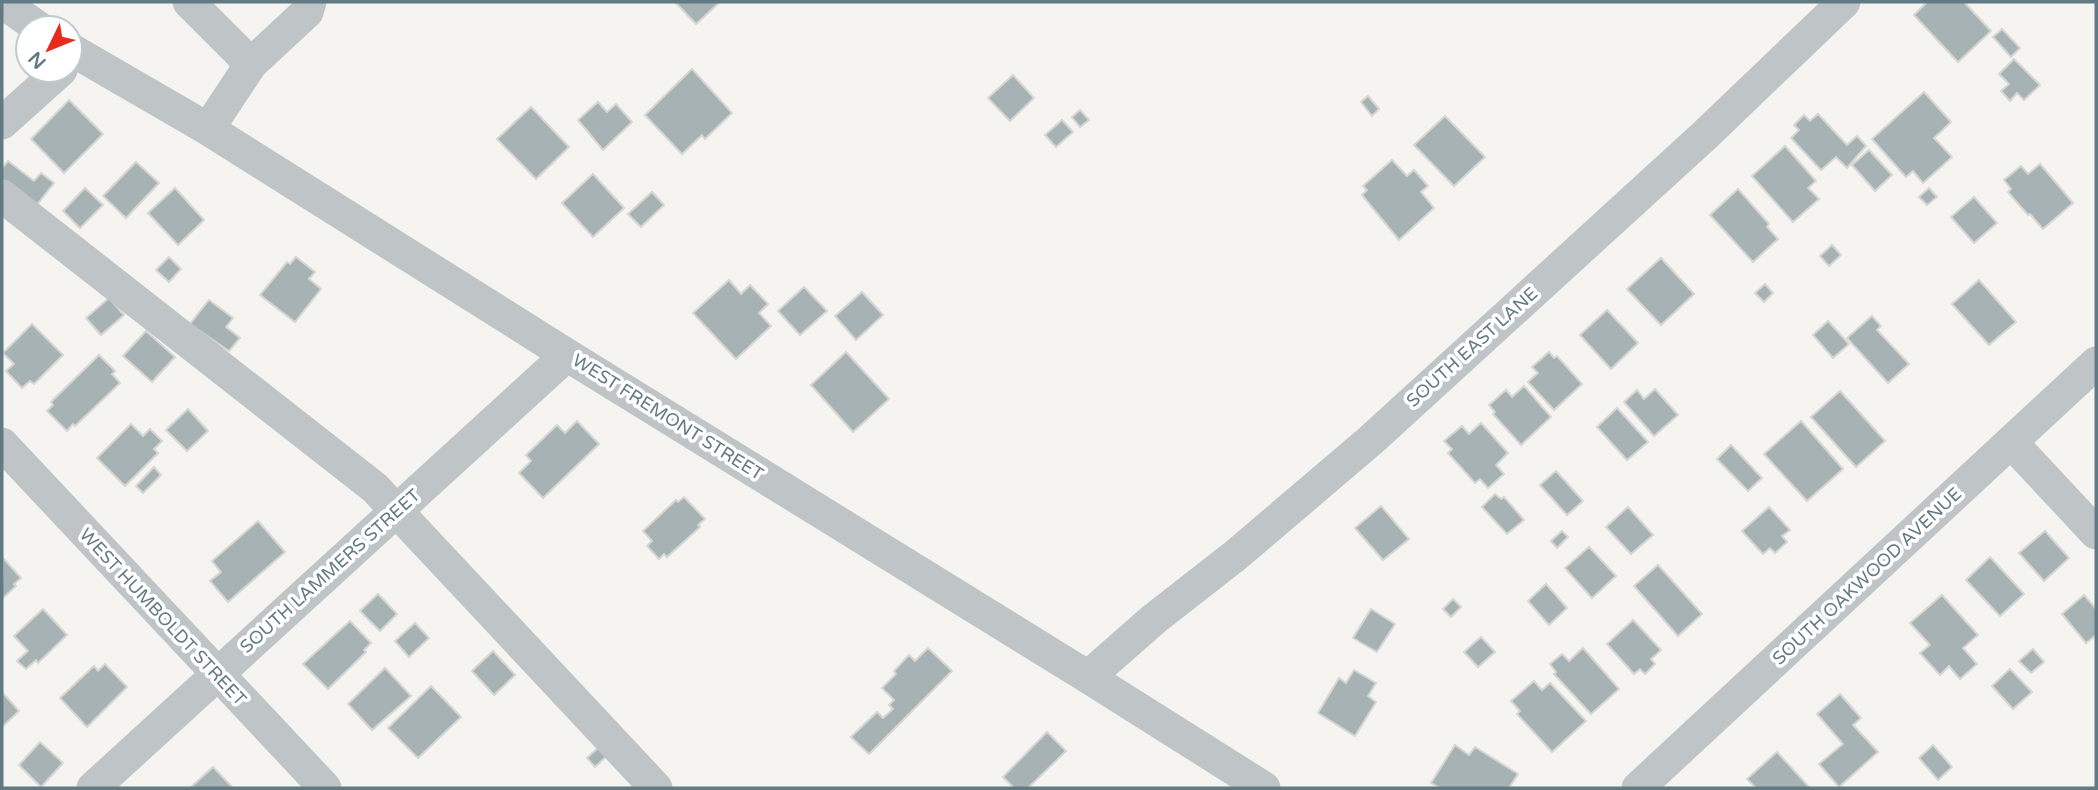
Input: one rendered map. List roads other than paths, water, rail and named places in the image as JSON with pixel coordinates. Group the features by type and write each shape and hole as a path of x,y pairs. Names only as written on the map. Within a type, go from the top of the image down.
{"street":[{"path":"2,2 19,14"},
{"path":"188,2 251,64"},
{"path":"208,129 251,64 307,12 310,2"},
{"name":"SOUTH EAST LANE","path":"1088,677 1154,619 1237,555 1371,440 1704,136 1844,2"},
{"name":"WEST FREMONT STREET","path":"84,66 208,129 1264,788"},
{"path":"2,123 43,84"},
{"path":"2,196 375,488 656,788"},
{"name":"SOUTH LAMMERS STREET","path":"93,788 567,355"},
{"name":"SOUTH OAKWOOD AVENUE","path":"1638,788 2096,363"},
{"path":"2011,442 2096,533"},
{"name":"WEST HUMBOLDT STREET","path":"2,444 326,788"}]}
